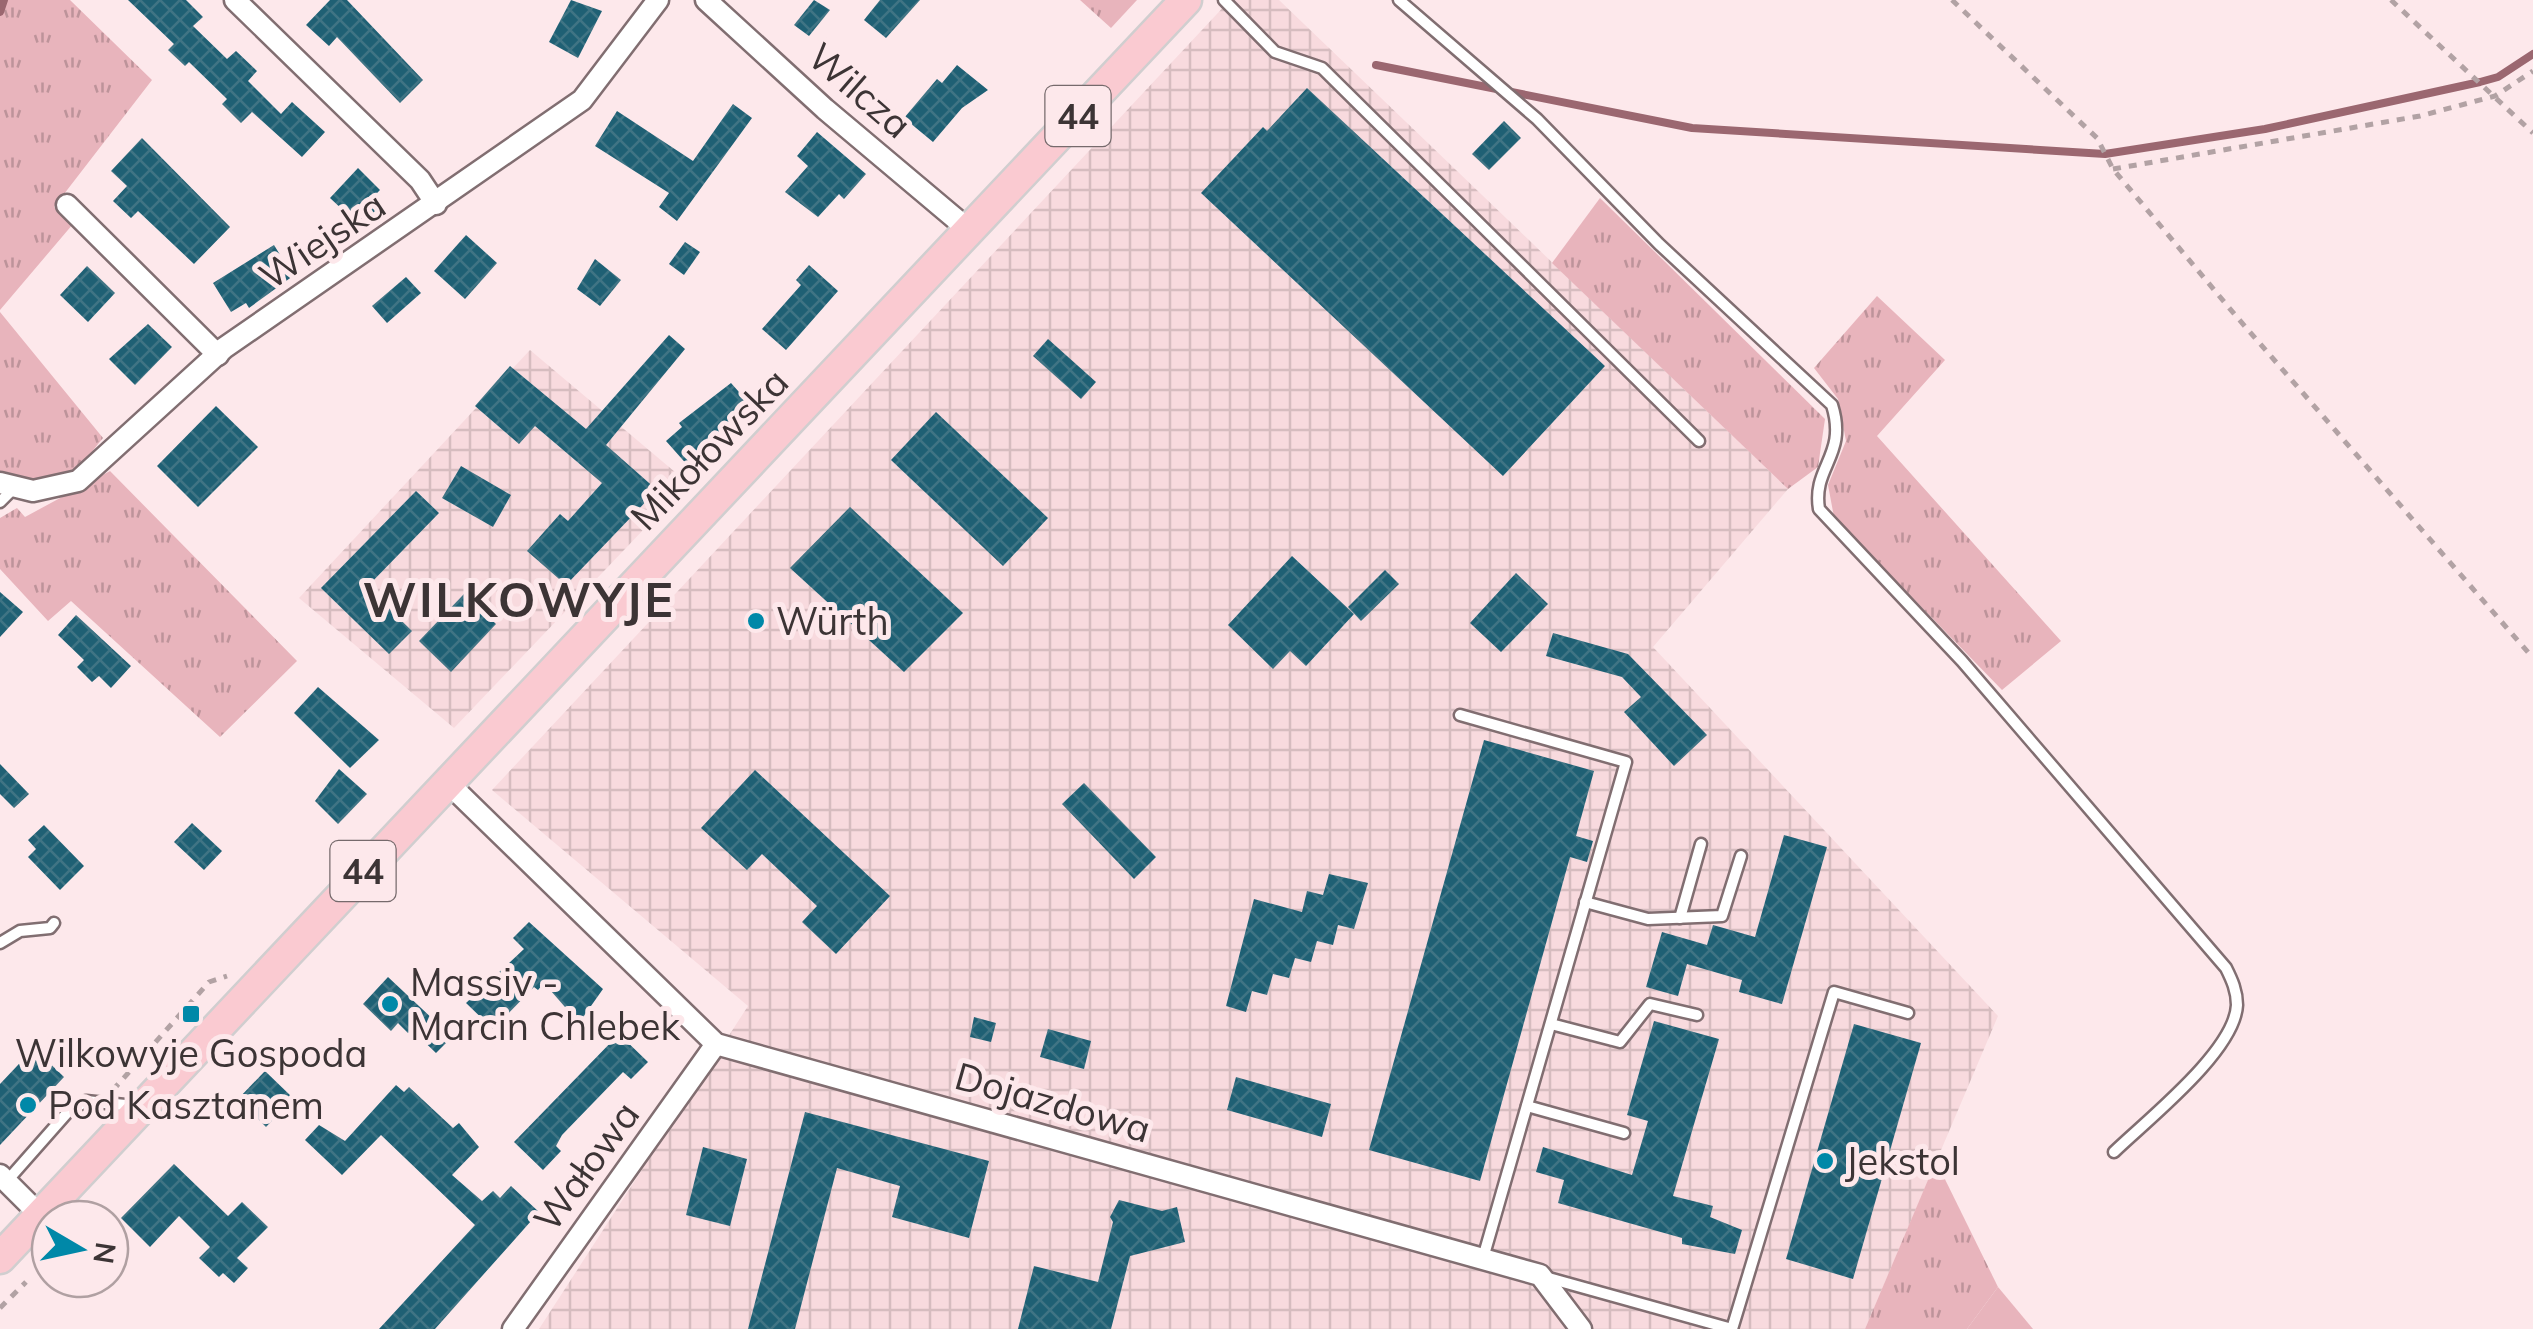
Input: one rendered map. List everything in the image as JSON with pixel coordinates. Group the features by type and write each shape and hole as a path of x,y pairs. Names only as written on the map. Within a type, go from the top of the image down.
{"main road":[{"name":"Mikołowska","path":"53,1199 126,1105 447,782 1186,0"},
{"name":"Mikołowska","path":"0,1258 30,1226"}],"street":[{"path":"235,0 420,180 436,204"},
{"name":"Wiejska","path":"5,491 33,491 78,481 218,354 582,100 658,0"},
{"name":"Wilcza","path":"706,0 970,231"},
{"path":"67,206 218,354"},
{"name":"Dojazdowa","path":"447,782 716,1044 1540,1275"},
{"name":"Wałowa","path":"513,1329 716,1044"},
{"path":"3,1178 30,1205"},
{"path":"1540,1275 1581,1329"}],"lane":[{"path":"1224,0 1276,52 1322,68 1699,441"},
{"path":"1399,0 1517,102 1832,406 1837,443 1818,483 1819,509 1962,661 2226,968 2237,1006 2232,1026 2208,1060 2114,1152"},
{"path":"1460,715 1626,762 1483,1259"},
{"path":"1680,918 1700,844"},
{"path":"1586,902 1648,919 1722,916 1741,856"},
{"path":"0,942 20,931 50,928 54,924"},
{"path":"1732,1329 1834,992 1908,1013"},
{"path":"1550,1024 1620,1042 1650,1004 1697,1015"},
{"path":"3,1178 67,1113 86,1100 126,1105"},
{"path":"1527,1106 1624,1133"},
{"name":"Dojazdowa","path":"1540,1275 1732,1329"}],"path":[{"path":"1952,0 2097,138 2113,169 2533,658"},
{"path":"2392,0 2533,132"},
{"path":"2113,169 2420,116 2495,96 2533,71"},
{"path":"126,1105 114,1084 210,982"},
{"path":"0,1308 26,1282"}],"shaded area":[{"path":"1230,0 1279,0 1788,489 1653,647 1998,1016 1865,1329 539,1329 748,1006 492,790"},
{"path":"530,350 688,483 454,728 299,598"}],"green space":[{"path":"0,0 70,0 152,80 54,207 73,224 0,310"},
{"path":"1080,0 1137,0 1111,28"},
{"path":"1600,198 1825,419 1818,467 1788,489 1552,263"},
{"path":"1877,296 1945,360 1877,436 2061,641 2002,690 1834,517 1828,485 1846,441 1838,399 1814,368"},
{"path":"0,312 103,438 79,467 63,477 24,480 0,471"},
{"path":"110,471 297,661 220,737 71,601 48,621 0,569 0,518 17,508 25,517"},
{"path":"1936,1161 1998,1287 1967,1329 1865,1329"},
{"path":"1998,1287 2033,1329 1967,1329"}],"building":[{"path":"128,0 186,0 203,17 193,26 227,59 236,51 257,71 248,81 281,114 292,102 325,132 302,157 252,112 241,123 222,104 227,99 189,62 185,66 168,50 174,44"},
{"path":"330,0 347,0 423,80 400,103 337,37 329,46 306,25"},
{"path":"571,0 602,11 578,58 549,42"},
{"path":"814,0 830,10 809,36 794,25"},
{"path":"880,0 920,0 886,38 864,20"},
{"path":"957,65 988,90 962,108 933,142 904,118 937,79 942,83"},
{"path":"1307,88 1605,366 1503,476 1201,193 1263,127 1267,131"},
{"path":"733,104 752,118 677,221 659,207 669,193 595,146 617,111 693,161"},
{"path":"1504,121 1521,138 1489,170 1472,154"},
{"path":"817,132 866,174 844,199 839,194 818,217 785,192 808,166 797,156"},
{"path":"142,138 230,227 194,264 138,211 131,218 113,201 127,186 111,171"},
{"path":"358,168 380,190 371,199 379,207 360,226 330,198"},
{"path":"466,235 497,263 465,299 434,271"},
{"path":"685,242 700,252 684,275 669,264"},
{"path":"274,245 293,276 249,308 246,303 231,312 213,283"},
{"path":"595,259 621,280 600,306 577,289"},
{"path":"809,265 838,291 786,350 762,329 801,285 796,280"},
{"path":"87,266 115,293 88,322 60,295"},
{"path":"406,277 421,293 387,323 372,306"},
{"path":"148,324 172,347 135,385 109,359"},
{"path":"669,335 685,349 606,445 657,490 566,585 527,551 560,514 568,521 602,483 535,426 519,444 475,406 510,366 586,429"},
{"path":"1048,339 1096,382 1081,399 1033,356"},
{"path":"731,383 755,410 690,468 666,441 682,427 679,423"},
{"path":"216,406 258,447 198,507 157,466"},
{"path":"936,412 1048,518 1003,566 891,460"},
{"path":"461,466 511,495 493,527 442,498"},
{"path":"416,491 439,513 367,587 412,631 389,654 321,588"},
{"path":"850,507 963,613 904,672 790,568"},
{"path":"1292,556 1354,614 1306,666 1290,651 1273,669 1228,625"},
{"path":"1385,570 1399,584 1361,621 1348,607"},
{"path":"1516,573 1548,604 1501,652 1470,623"},
{"path":"0,592 23,612 0,637"},
{"path":"464,594 496,624 451,672 419,641"},
{"path":"76,615 131,666 111,688 99,676 92,682 77,667 84,660 58,635"},
{"path":"1553,633 1628,654 1707,735 1674,766 1624,712 1641,697 1622,677 1546,656"},
{"path":"318,687 379,740 350,768 294,713"},
{"path":"1484,740 1594,771 1576,836 1593,841 1587,862 1570,857 1480,1181 1369,1150"},
{"path":"0,764 29,794 14,808 0,794"},
{"path":"339,769 367,794 338,824 315,801"},
{"path":"755,770 890,896 836,954 802,922 817,906 762,854 747,870 701,828"},
{"path":"1084,783 1156,857 1134,879 1062,804"},
{"path":"192,823 222,851 204,870 174,842"},
{"path":"44,825 84,866 60,890 28,857 36,849 28,840"},
{"path":"1784,835 1827,847 1782,1004 1739,992 1742,980 1687,964 1678,996 1646,987 1662,932 1707,945 1713,925 1755,937"},
{"path":"1329,874 1368,883 1354,929 1338,925 1333,945 1317,941 1311,962 1295,958 1289,978 1273,974 1267,995 1252,991 1246,1012 1226,1006 1254,899 1302,912 1307,891 1323,895"},
{"path":"529,922 603,989 579,1023 544,983 538,990 534,987 493,1029 466,1003 524,949 513,938"},
{"path":"388,977 452,1037 436,1053 412,1030 408,1033 398,1023 391,1031 363,1004"},
{"path":"974,1017 996,1023 991,1042 970,1037"},
{"path":"1654,1021 1719,1039 1673,1196 1713,1206 1710,1217 1742,1230 1735,1254 1682,1244 1682,1238 1558,1203 1564,1180 1536,1172 1543,1147 1632,1175 1648,1121 1627,1115"},
{"path":"1854,1024 1921,1043 1853,1279 1786,1259"},
{"path":"1048,1029 1091,1041 1084,1069 1040,1057"},
{"path":"619,1034 648,1062 631,1079 623,1072 562,1135 556,1146 561,1151 543,1170 514,1142"},
{"path":"34,1048 64,1077 0,1145 0,1084"},
{"path":"265,1071 293,1098 266,1127 238,1099"},
{"path":"1236,1077 1331,1104 1322,1137 1227,1110"},
{"path":"396,1085 404,1092 409,1087 453,1128 459,1123 479,1147 452,1175 482,1201 493,1191 500,1198 511,1186 539,1212 435,1329 379,1329 475,1225 381,1135 342,1175 305,1140 319,1125 345,1141"},
{"path":"805,1112 989,1161 969,1238 892,1217 900,1186 837,1168 795,1329 748,1329"},
{"path":"703,1147 747,1159 730,1226 686,1215"},
{"path":"174,1164 228,1216 242,1202 268,1227 237,1258 248,1268 234,1283 223,1273 219,1277 199,1258 210,1247 179,1216 150,1247 130,1227 130,1209"},
{"path":"1119,1200 1162,1211 1177,1207 1185,1242 1130,1256 1111,1329 1018,1329 1034,1266 1098,1282 1113,1222 1110,1217"}],"waterway":[{"path":"0,12 4,0"},
{"path":"1376,65 1692,128 2105,154 2265,129 2480,82 2498,77 2533,54"}],"place":[{"name":"Würth","path":"756,621"},
{"name":"Massiv - Marcin Chlebek","path":"390,1004"},
{"name":"Wilkowyje Gospoda","path":"191,1014"},
{"name":"Pod Kasztanem","path":"28,1105"},
{"name":"Jekstol","path":"1825,1161"}],"district":[{"name":"WILKOWYJE","path":"519,599"}]}
